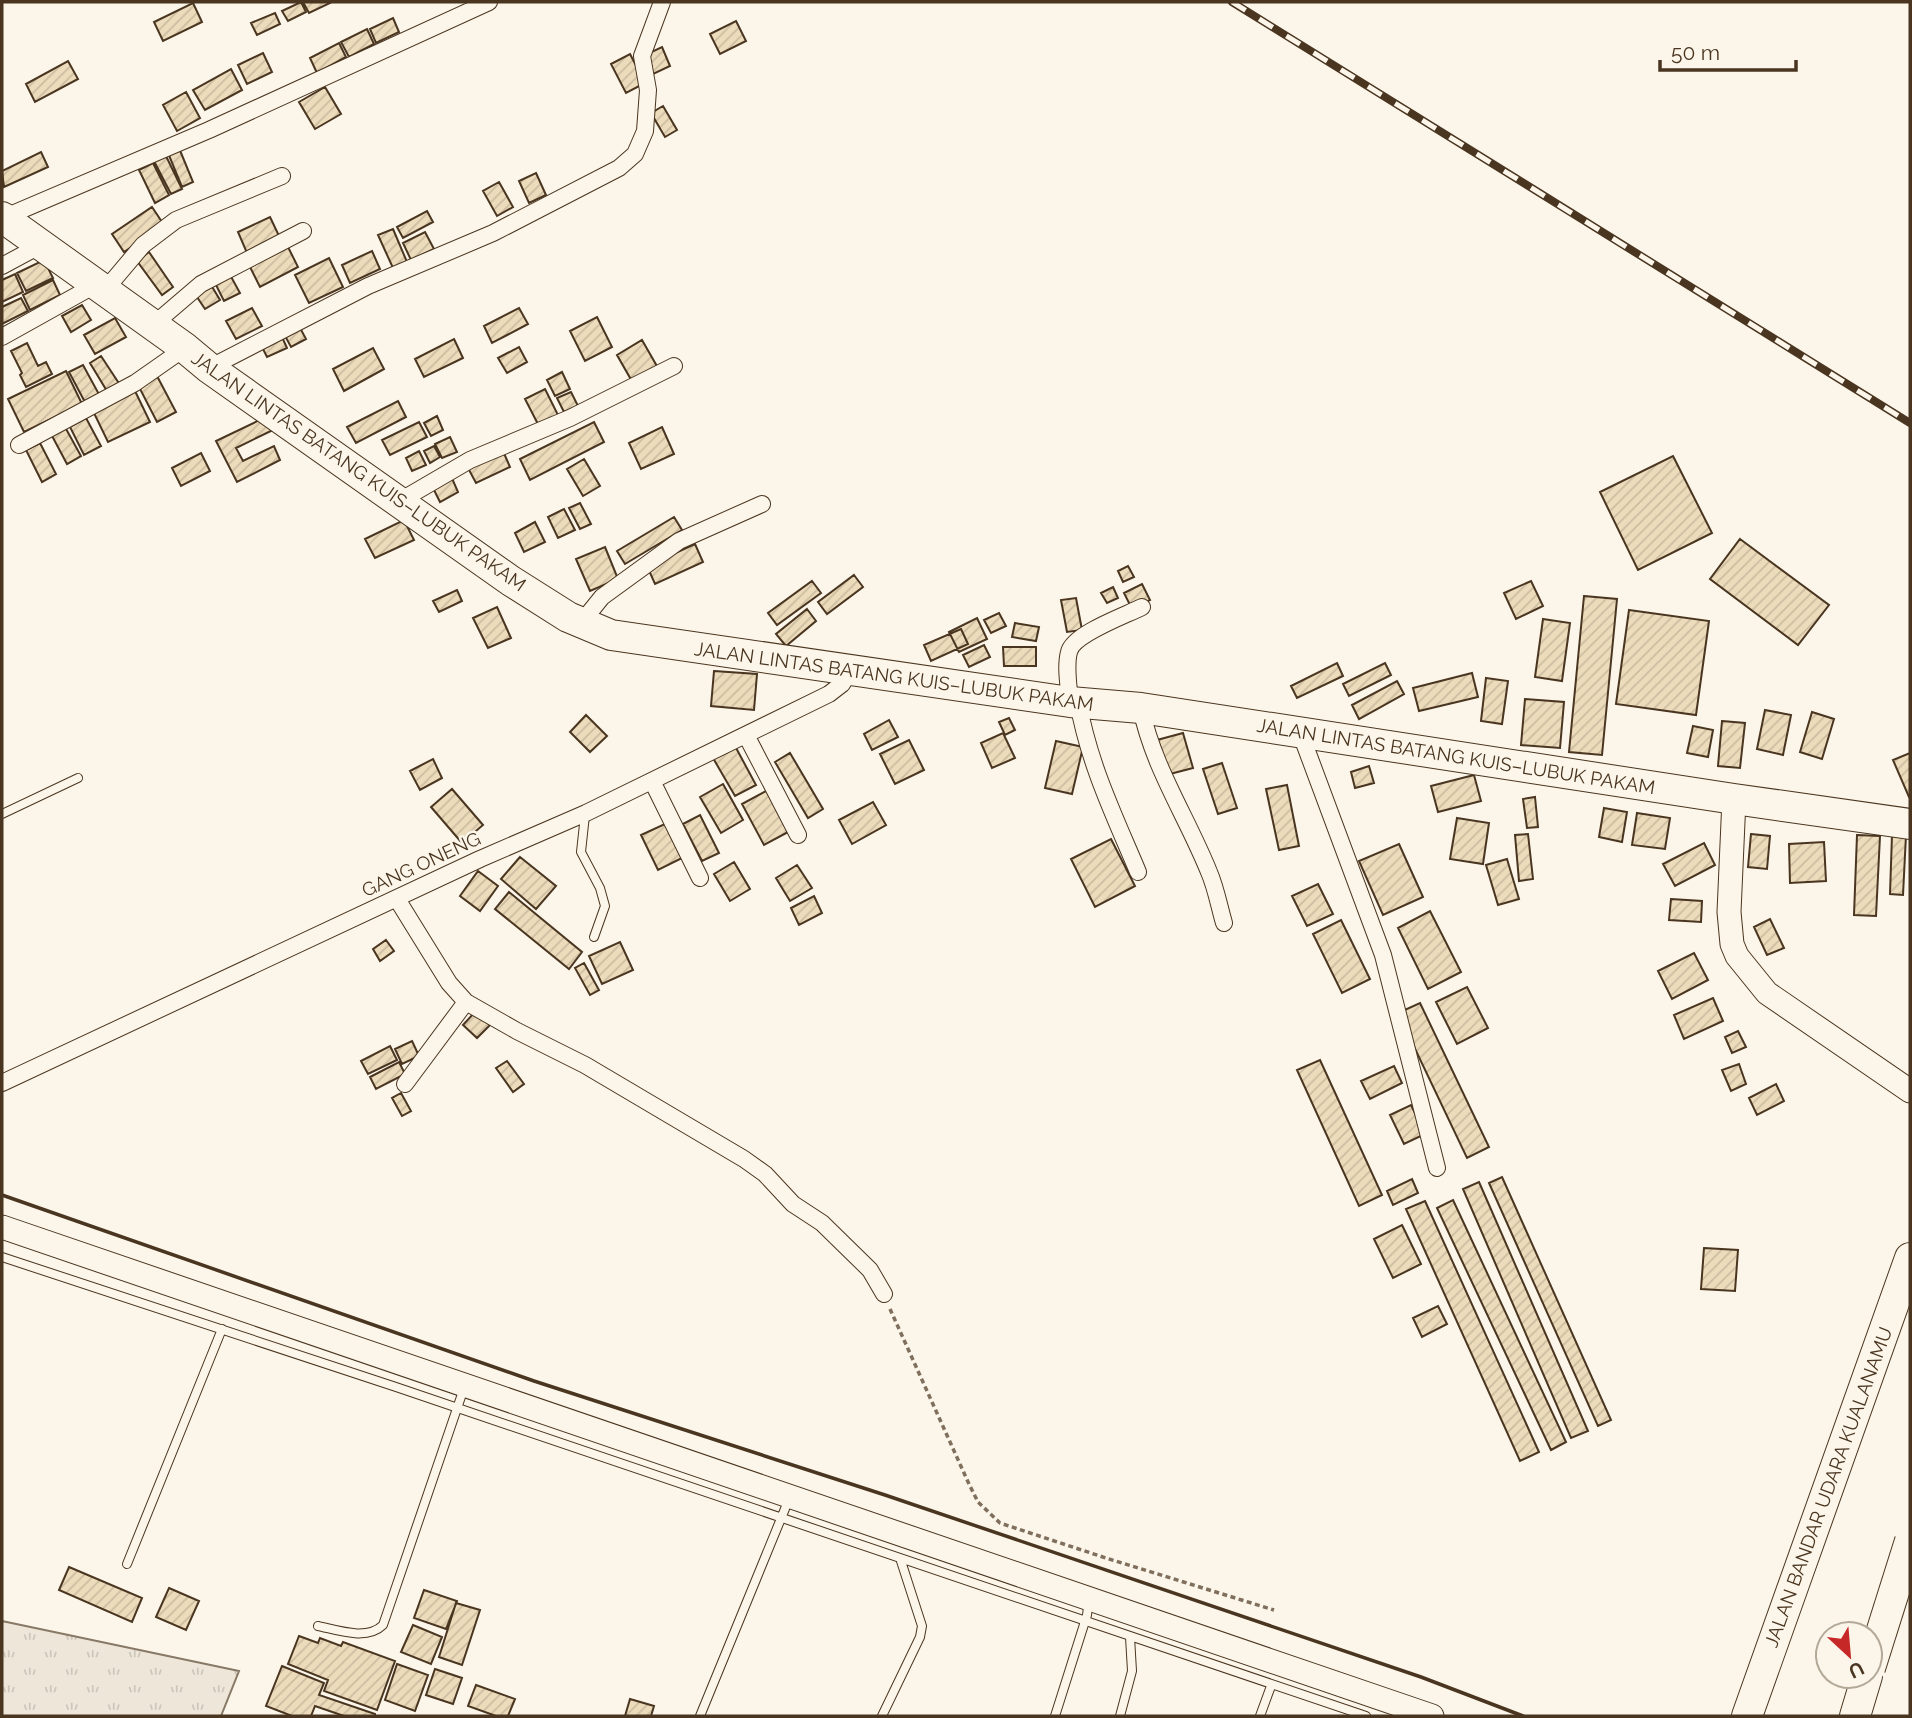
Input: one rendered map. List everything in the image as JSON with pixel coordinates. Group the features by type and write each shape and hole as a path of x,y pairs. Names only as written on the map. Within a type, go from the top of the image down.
{"highway":[{"name":"JALAN LINTAS BATANG KUIS–LUBUK PAKAM","path":"2,218 511,581 568,617 611,635 1074,702 1141,708 1910,824"},
{"name":"JALAN BANDAR UDARA KUALANAMU","path":"1747,1716 1910,1258"},
{"path":"1884,1624 1910,1541"},
{"path":"1855,1716 1863,1690"}],"street":[{"path":"2,218 209,130 489,2"},
{"path":"209,368 368,286 493,233 620,168 635,153 645,131 648,90 642,56 662,2"},
{"path":"2,337 101,287 143,245 176,220 282,176"},
{"path":"153,325 201,284 303,231"},
{"path":"2,266 40,245"},
{"path":"19,445 135,383 186,348"},
{"path":"398,502 470,460 570,418 674,366"},
{"path":"581,623 602,597 679,541 762,504"},
{"path":"1138,872 1085,739 1074,702 1068,655 1071,645 1082,636 1142,607"},
{"name":"GANG ONENG","path":"3,1078 586,813 829,694 842,684 850,671"},
{"path":"1141,708 1145,730 1209,873 1224,923"},
{"path":"1300,732 1382,956 1437,1168"},
{"path":"746,735 798,835"},
{"path":"652,781 700,878"},
{"path":"1734,799 1729,912 1732,944 1737,956 1767,993 1910,1091"},
{"path":"397,899 449,982 466,1002 585,1065 744,1159 765,1174 793,1204 822,1223 870,1270 884,1294"},
{"path":"405,1084 466,1002"},
{"path":"2,1227 1432,1716"}],"lane":[{"path":"2,814 78,778"},
{"path":"586,813 581,852 600,888 605,906 594,937"},
{"path":"2,1257 222,1328 1086,1619 1271,1686 1366,1716"},
{"path":"127,1564 222,1328"},
{"path":"318,1626 371,1633 383,1625 465,1385"},
{"path":"700,1716 791,1495"},
{"path":"883,1716 920,1637 922,1626 900,1558"},
{"path":"1055,1716 1086,1619 1090,1597"},
{"path":"1121,1716 1132,1671 1130,1637"},
{"path":"1261,1716 1271,1686"}],"path":[{"path":"884,1294 969,1484 978,1502 991,1516 1000,1523 1066,1545 1274,1610"}],"green space":[{"path":"2,1621 239,1671 221,1716 2,1716"}],"building":[{"path":"301,2 306,12 288,21 282,11"},
{"path":"303,2 329,2 330,3 309,13"},
{"path":"193,3 202,22 163,41 154,22"},
{"path":"275,13 280,24 257,35 251,23"},
{"path":"393,18 399,32 376,43 370,29"},
{"path":"736,21 746,41 720,54 710,34"},
{"path":"367,29 374,44 349,57 341,42"},
{"path":"339,43 346,57 317,73 310,58"},
{"path":"662,47 670,66 651,75 643,56"},
{"path":"263,53 272,72 247,84 238,65"},
{"path":"630,54 645,83 626,93 611,64"},
{"path":"68,61 78,79 35,102 26,84"},
{"path":"231,69 242,90 205,110 193,90"},
{"path":"325,87 341,114 315,129 299,102"},
{"path":"186,92 200,118 177,131 163,105"},
{"path":"663,106 677,130 665,137 651,113"},
{"path":"179,148 193,182 182,187 168,153"},
{"path":"41,152 48,167 4,187 2,171"},
{"path":"166,156 182,189 171,194 154,161"},
{"path":"153,163 169,195 155,203 139,170"},
{"path":"536,173 546,195 529,203 519,181"},
{"path":"499,182 513,207 497,216 483,191"},
{"path":"152,207 164,225 124,252 112,234"},
{"path":"427,211 433,222 403,238 397,227"},
{"path":"270,217 280,238 247,253 238,232"},
{"path":"393,229 407,262 393,268 378,235"},
{"path":"425,232 434,249 411,260 403,243"},
{"path":"288,247 298,267 260,287 250,267"},
{"path":"372,251 380,269 350,283 342,265"},
{"path":"149,252 173,287 162,295 137,261"},
{"path":"329,258 343,287 309,303 295,275"},
{"path":"44,260 53,278 26,291 17,273"},
{"path":"229,273 240,293 224,301 214,281"},
{"path":"15,274 23,292 2,302 2,280"},
{"path":"53,280 60,295 30,310 23,295"},
{"path":"211,285 220,300 205,309 195,294"},
{"path":"21,298 28,311 2,324 2,307"},
{"path":"82,305 91,320 71,332 62,316"},
{"path":"252,308 262,326 236,339 226,321"},
{"path":"519,308 528,324 492,343 484,326"},
{"path":"597,317 612,347 585,361 570,331"},
{"path":"115,318 126,337 95,354 84,335"},
{"path":"299,326 306,339 291,347 284,334"},
{"path":"282,337 287,348 267,357 262,347"},
{"path":"454,339 463,358 424,377 415,359"},
{"path":"642,340 658,368 633,383 617,355"},
{"path":"27,343 38,366 46,362 52,374 26,387 11,351"},
{"path":"519,347 527,362 507,373 498,358"},
{"path":"373,348 384,369 344,391 333,369"},
{"path":"101,356 122,388 110,396 90,363"},
{"path":"83,365 101,398 87,406 69,372"},
{"path":"66,371 82,404 24,432 8,399"},
{"path":"562,372 570,389 555,396 547,380"},
{"path":"157,376 176,412 157,422 138,385"},
{"path":"545,389 559,417 540,428 525,399"},
{"path":"135,391 150,422 108,442 93,411"},
{"path":"571,392 578,406 564,412 557,398"},
{"path":"398,401 406,417 356,443 347,427"},
{"path":"268,416 275,429 236,448 243,461 274,446 280,460 237,482 216,441"},
{"path":"437,416 443,430 431,436 424,423"},
{"path":"86,418 101,446 84,455 70,427"},
{"path":"419,422 427,437 390,455 382,440"},
{"path":"594,422 604,442 530,480 520,459"},
{"path":"65,427 81,456 67,464 51,434"},
{"path":"662,427 674,454 641,469 629,443"},
{"path":"450,437 457,452 442,458 435,444"},
{"path":"40,443 56,474 42,482 26,450"},
{"path":"434,446 440,457 430,463 424,451"},
{"path":"419,451 426,465 412,471 406,458"},
{"path":"503,451 510,467 476,483 468,468"},
{"path":"201,453 210,471 181,486 172,468"},
{"path":"1673,456 1712,533 1638,570 1600,492"},
{"path":"584,459 600,486 583,496 567,469"},
{"path":"451,476 458,492 440,502 432,486"},
{"path":"580,503 591,524 580,529 569,508"},
{"path":"564,509 575,530 558,538 548,517"},
{"path":"674,517 682,530 625,564 617,551"},
{"path":"404,520 414,540 375,558 365,539"},
{"path":"535,522 545,542 524,552 515,533"},
{"path":"1740,539 1829,605 1798,645 1710,579"},
{"path":"695,544 703,562 655,584 647,566"},
{"path":"605,547 618,579 590,591 576,559"},
{"path":"1128,566 1134,577 1123,582 1118,571"},
{"path":"854,575 863,587 827,614 818,602"},
{"path":"812,581 821,593 777,625 768,613"},
{"path":"1531,581 1543,606 1516,619 1504,593"},
{"path":"1142,584 1150,600 1132,609 1124,593"},
{"path":"1113,587 1118,598 1107,603 1101,593"},
{"path":"457,590 462,601 439,612 433,601"},
{"path":"1584,596 1617,599 1602,755 1569,752"},
{"path":"1076,598 1082,630 1067,632 1061,600"},
{"path":"497,607 511,638 488,648 473,618"},
{"path":"807,609 816,621 786,646 776,634"},
{"path":"1629,610 1709,621 1696,715 1616,704"},
{"path":"999,613 1006,626 991,633 984,620"},
{"path":"977,618 987,639 959,652 949,632"},
{"path":"1543,619 1570,623 1562,681 1535,677"},
{"path":"1015,623 1039,627 1036,641 1012,637"},
{"path":"961,629 968,644 931,661 924,645"},
{"path":"984,645 990,657 969,667 963,655"},
{"path":"1003,647 1036,647 1036,666 1004,666"},
{"path":"1337,663 1343,676 1297,698 1291,686"},
{"path":"1385,663 1391,675 1349,696 1343,684"},
{"path":"714,671 757,674 754,710 711,706"},
{"path":"1472,673 1478,697 1419,711 1413,688"},
{"path":"1486,678 1508,681 1502,724 1481,721"},
{"path":"1397,681 1404,694 1359,719 1352,705"},
{"path":"1525,699 1564,702 1560,748 1521,745"},
{"path":"1765,710 1791,715 1783,755 1757,749"},
{"path":"1812,712 1834,719 1822,759 1800,752"},
{"path":"586,715 607,736 590,752 570,732"},
{"path":"1009,718 1015,730 1005,735 999,722"},
{"path":"889,720 898,737 872,750 864,734"},
{"path":"1722,721 1745,723 1740,768 1718,766"},
{"path":"1693,726 1713,730 1708,757 1687,753"},
{"path":"1003,733 1015,758 992,768 981,743"},
{"path":"1183,733 1193,768 1166,775 1157,740"},
{"path":"909,740 924,770 895,784 880,754"},
{"path":"1056,741 1083,747 1072,794 1045,788"},
{"path":"735,746 756,785 735,796 713,758"},
{"path":"790,753 823,809 808,818 775,762"},
{"path":"1910,753 1910,797 1909,797 1893,760"},
{"path":"433,759 442,778 420,790 410,771"},
{"path":"1222,763 1237,808 1218,814 1203,769"},
{"path":"1369,766 1374,783 1355,788 1351,772"},
{"path":"1474,775 1481,801 1438,812 1431,786"},
{"path":"723,784 743,820 721,833 700,797"},
{"path":"1287,785 1299,846 1279,850 1266,789"},
{"path":"452,789 483,825 462,843 431,807"},
{"path":"768,790 790,831 764,845 742,804"},
{"path":"1535,797 1538,827 1527,828 1523,799"},
{"path":"873,802 886,825 852,844 839,820"},
{"path":"1604,808 1627,812 1622,842 1599,837"},
{"path":"1637,813 1670,818 1665,849 1632,845"},
{"path":"700,815 719,853 702,861 683,824"},
{"path":"1457,818 1489,823 1483,864 1450,859"},
{"path":"667,823 684,857 658,870 641,835"},
{"path":"1528,834 1533,879 1519,881 1515,835"},
{"path":"1751,834 1770,836 1767,869 1748,867"},
{"path":"1857,835 1880,836 1876,916 1854,915"},
{"path":"1892,835 1906,835 1903,895 1890,894"},
{"path":"1111,839 1135,886 1095,907 1071,859"},
{"path":"1824,842 1826,881 1790,883 1789,844"},
{"path":"1704,843 1715,865 1675,886 1663,864"},
{"path":"1399,844 1423,897 1383,915 1359,861"},
{"path":"520,857 556,886 536,909 501,879"},
{"path":"1507,859 1519,899 1498,905 1486,865"},
{"path":"734,862 750,889 730,901 714,874"},
{"path":"797,865 812,888 790,901 776,878"},
{"path":"478,871 498,886 480,911 460,896"},
{"path":"1318,884 1333,914 1307,926 1292,896"},
{"path":"509,892 582,952 569,969 495,909"},
{"path":"814,896 822,913 799,925 791,908"},
{"path":"1671,899 1702,901 1701,922 1669,920"},
{"path":"1430,911 1461,972 1428,989 1398,928"},
{"path":"1770,919 1784,948 1767,955 1754,927"},
{"path":"1341,920 1370,979 1342,993 1313,934"},
{"path":"386,940 394,951 380,961 373,949"},
{"path":"620,942 633,970 602,984 589,956"},
{"path":"1694,953 1708,980 1672,999 1658,971"},
{"path":"584,963 599,990 590,995 575,968"},
{"path":"1467,987 1488,1028 1457,1044 1436,1002"},
{"path":"1713,998 1723,1021 1684,1039 1674,1015"},
{"path":"1420,1003 1489,1147 1467,1158 1398,1013"},
{"path":"475,1012 490,1025 477,1038 463,1025"},
{"path":"1738,1031 1746,1047 1732,1053 1725,1037"},
{"path":"412,1041 419,1056 402,1064 395,1049"},
{"path":"390,1046 397,1060 368,1074 361,1061"},
{"path":"1320,1060 1382,1195 1359,1206 1297,1070"},
{"path":"507,1061 524,1084 513,1092 496,1068"},
{"path":"399,1062 405,1074 376,1089 370,1077"},
{"path":"1739,1064 1746,1084 1731,1091 1722,1070"},
{"path":"1394,1066 1402,1083 1370,1099 1361,1081"},
{"path":"1776,1084 1784,1101 1757,1115 1749,1098"},
{"path":"401,1093 411,1111 402,1116 392,1098"},
{"path":"1411,1105 1425,1134 1404,1144 1390,1115"},
{"path":"1502,1177 1611,1420 1598,1426 1489,1183"},
{"path":"1412,1179 1418,1193 1393,1205 1387,1191"},
{"path":"1479,1182 1588,1431 1571,1438 1463,1189"},
{"path":"1453,1200 1566,1442 1551,1450 1437,1208"},
{"path":"1425,1201 1539,1452 1520,1461 1406,1209"},
{"path":"1402,1225 1421,1264 1393,1278 1374,1239"},
{"path":"1704,1248 1738,1250 1735,1291 1701,1289"},
{"path":"1438,1306 1447,1324 1422,1337 1413,1318"},
{"path":"69,1567 142,1598 132,1622 59,1590"},
{"path":"169,1588 199,1601 186,1630 156,1617"},
{"path":"424,1590 457,1601 446,1629 414,1618"},
{"path":"456,1603 480,1610 462,1665 439,1657"},
{"path":"413,1625 442,1637 431,1664 401,1652"},
{"path":"299,1636 318,1643 320,1638 341,1646 343,1642 395,1661 377,1710 324,1691 328,1680 288,1664"},
{"path":"397,1664 428,1675 415,1711 385,1700"},
{"path":"282,1666 324,1683 319,1695 375,1716 344,1716 315,1706 311,1716 292,1716 266,1706"},
{"path":"435,1669 462,1678 453,1704 426,1695"},
{"path":"476,1685 515,1699 508,1716 496,1716 468,1706"},
{"path":"630,1699 654,1706 651,1716 625,1716"}],"railway":[{"path":"1232,2 1910,423"}],"wall":[{"path":"2,1195 534,1381 885,1495 1421,1677 1523,1716"}]}
